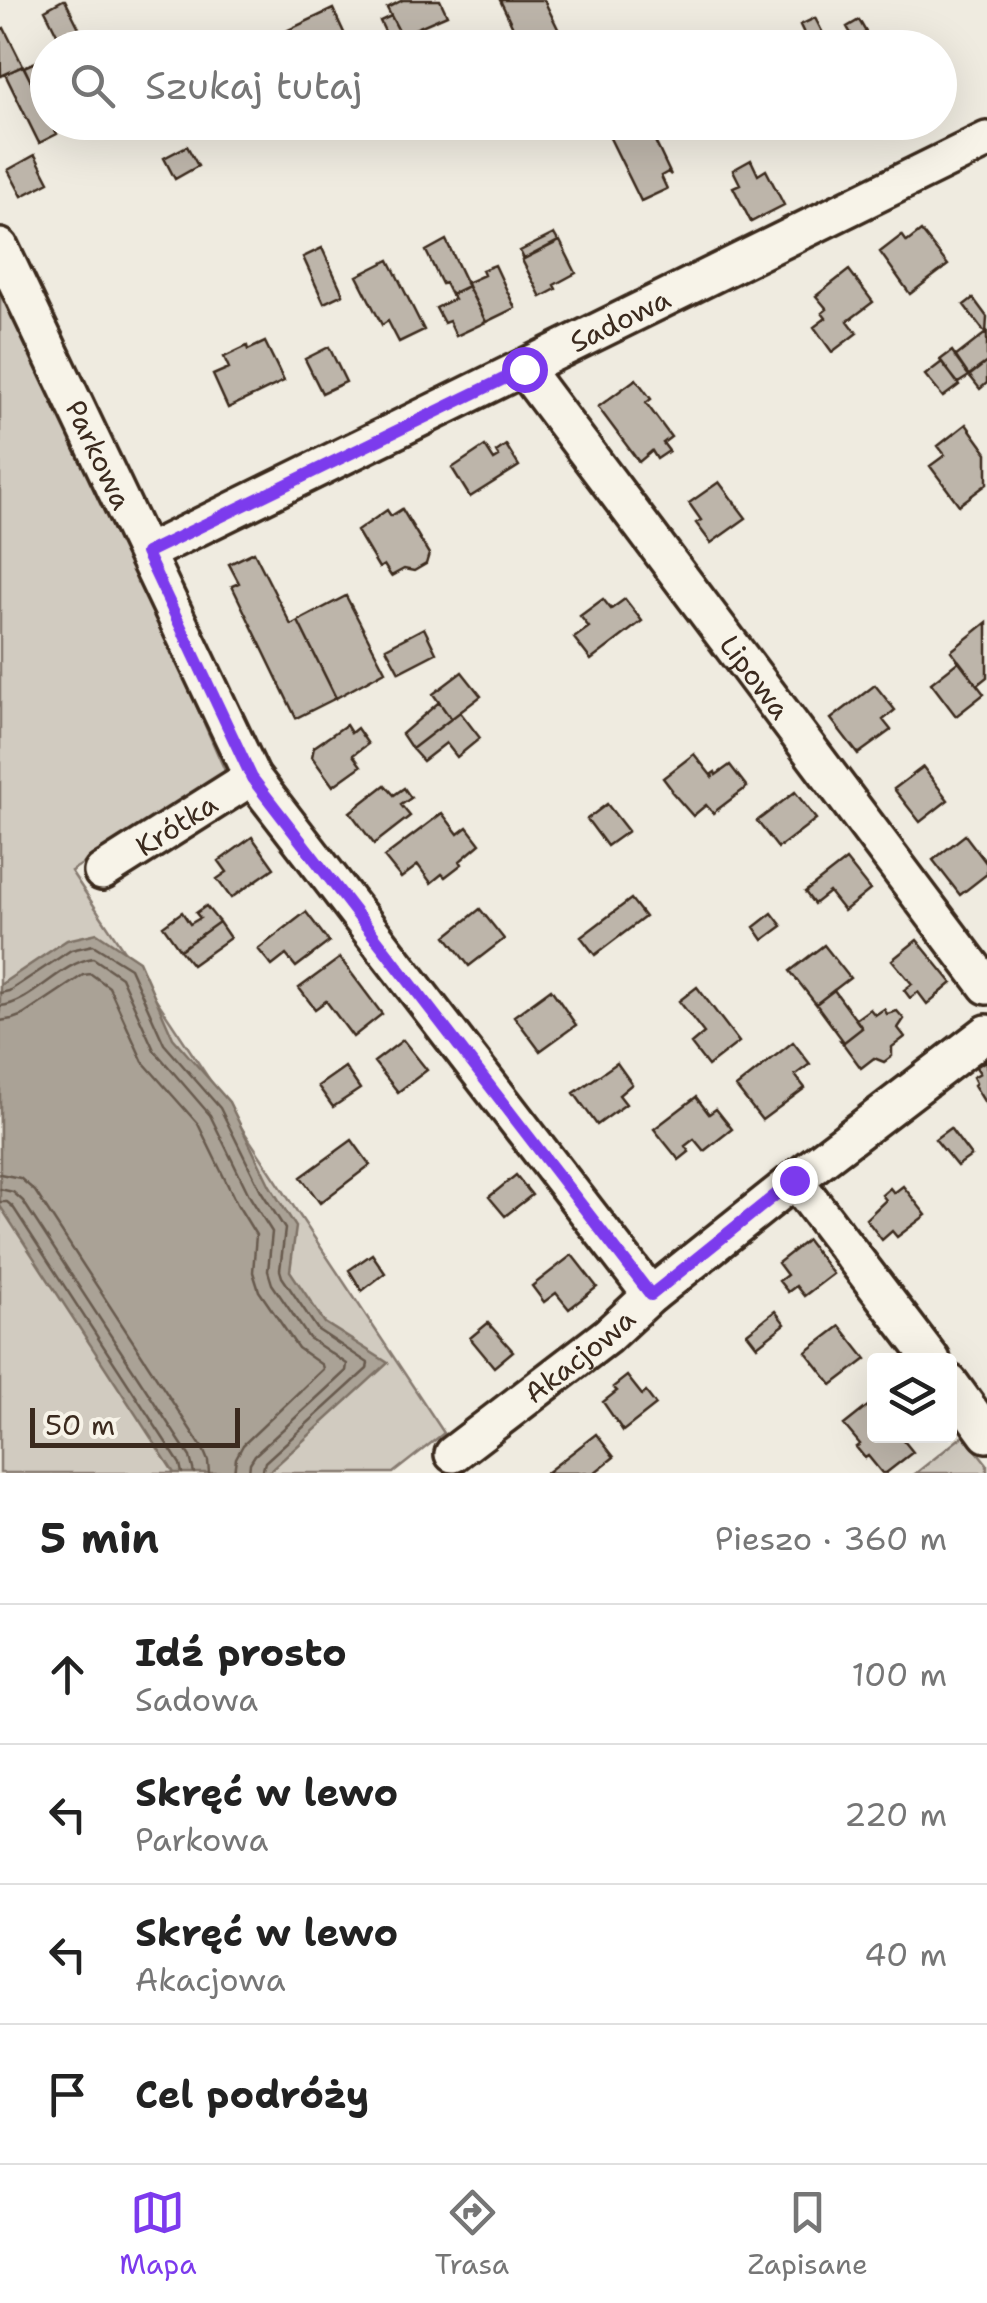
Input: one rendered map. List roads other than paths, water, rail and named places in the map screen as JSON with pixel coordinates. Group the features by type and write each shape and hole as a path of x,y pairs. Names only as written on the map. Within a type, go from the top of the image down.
{"street":[{"name":"Sadowa","path":"146,553 987,140"},
{"name":"Parkowa","path":"0,247 252,778 651,1295"},
{"name":"Lipowa","path":"524,369 987,986"},
{"name":"Krótka","path":"102,872 252,778"},
{"name":"Akacjowa","path":"453,1454 608,1336 651,1295 794,1180 987,1033"},
{"path":"794,1180 927,1353"},
{"path":"957,1393 987,1434"}],"water":[{"path":"97,933 139,961 173,1038 229,1102 270,1186 296,1227 290,1271 325,1323 388,1363 268,1473 174,1473 0,1206 0,985 67,940"}]}
